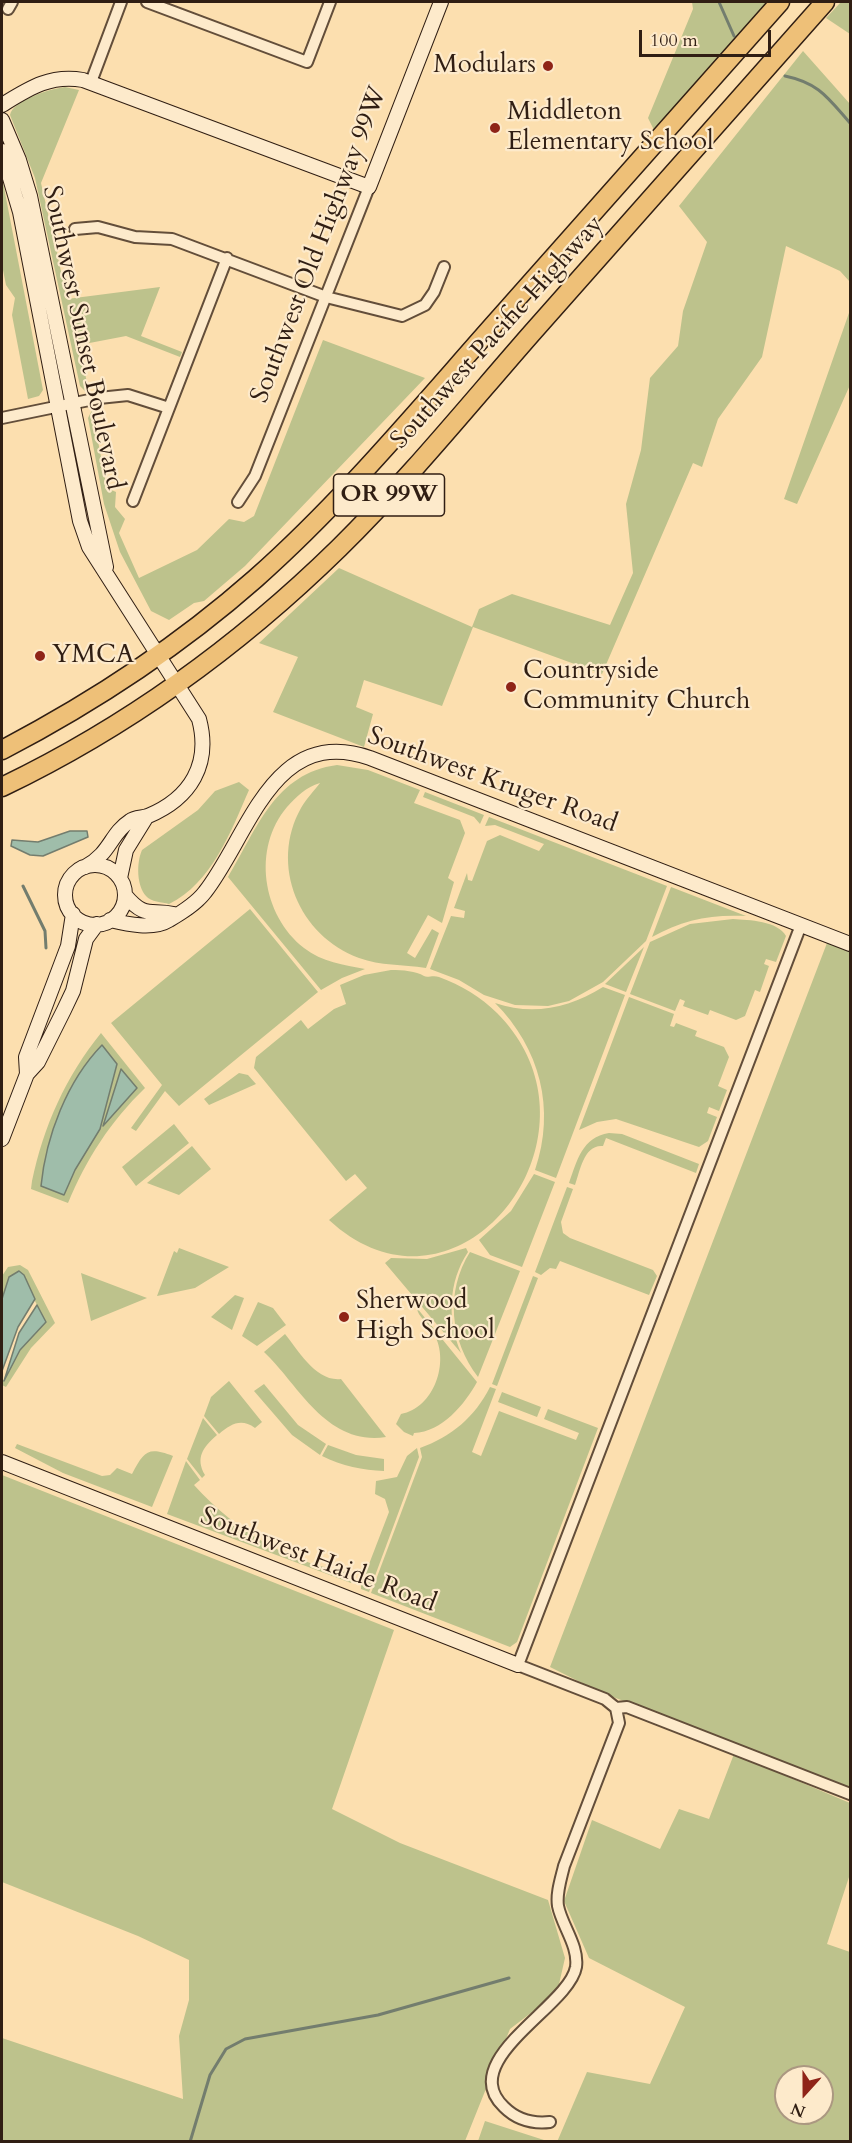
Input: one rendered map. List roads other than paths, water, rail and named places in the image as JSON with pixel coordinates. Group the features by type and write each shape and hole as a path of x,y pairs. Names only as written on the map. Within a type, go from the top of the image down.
{"highway":[{"name":"Southwest Pacific Highway","path":"2,750 80,706 157,655 209,618 256,578 357,478 780,2"},
{"name":"Southwest Pacific Highway","path":"2,787 96,736 177,684 258,622 358,528 825,2"}],"street":[{"path":"91,82 121,2"},
{"path":"147,2 307,62 330,2"},
{"name":"Southwest Old Highway 99W","path":"238,502 255,476 441,2"},
{"path":"2,105 44,81 66,78 91,82 369,187"},
{"name":"Southwest Sunset Boulevard","path":"2,120 19,160 30,196 95,520 103,545 106,569"},
{"name":"Southwest Sunset Boulevard","path":"2,151 20,212 80,521 90,547 199,719 205,740 198,771 189,785 175,798 147,816 131,819 106,852 85,867"},
{"path":"75,229 98,227 135,237 172,239 326,297 402,316 425,305 434,292 444,267"},
{"path":"133,501 227,258"},
{"path":"2,418 128,395 169,408"},
{"name":"Southwest Kruger Road","path":"104,922 135,925 158,924 168,921 192,905 209,886 274,781 306,760 340,753 370,758 850,944"},
{"path":"147,816 126,850 120,878 125,895 131,903 150,913 176,914"},
{"path":"104,922 80,920 73,914 65,896 67,885 72,876 85,867 104,866 120,878"},
{"path":"2,1139 27,1074 38,1062 73,991 86,939 104,922 118,914 125,895"},
{"path":"27,1074 26,1057 68,946 73,914"},
{"path":"518,1665 801,925"},
{"name":"Southwest Haide Road","path":"2,1462 605,1699 616,1708 627,1707 850,1794"},
{"path":"550,2122 537,2124 503,2107 495,2095 492,2082 505,2050 517,2035 565,1989 576,1968 576,1956 558,1904 559,1889 564,1866 619,1723 616,1708"}],"waterway":[{"path":"719,2 734,36"},
{"path":"785,76 815,87 850,123"},
{"path":"23,886 45,931 46,948"},
{"path":"190,2142 210,2075 226,2049 245,2039 378,2015 509,1978"}],"place":[{"name":"Modulars","path":"548,66"},
{"name":"Middleton Elementary School","path":"495,128"},
{"name":"YMCA","path":"40,656"},
{"name":"Countryside Community Church","path":"511,687"},
{"name":"Sherwood High School","path":"344,1317"}]}
